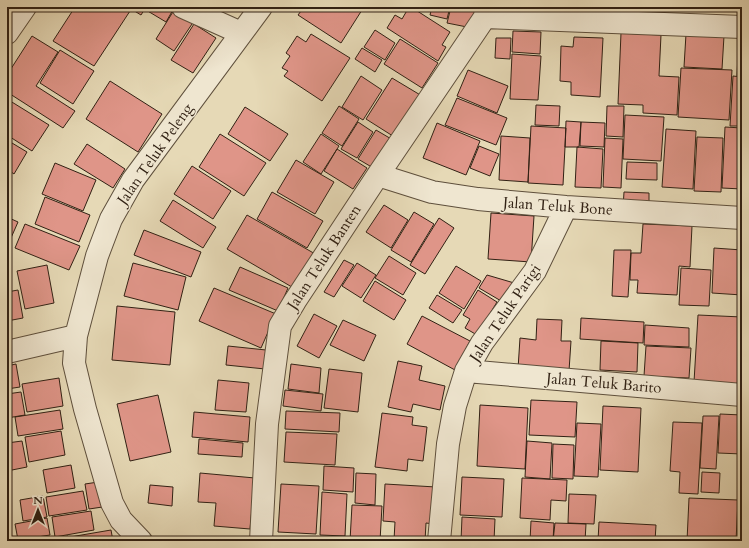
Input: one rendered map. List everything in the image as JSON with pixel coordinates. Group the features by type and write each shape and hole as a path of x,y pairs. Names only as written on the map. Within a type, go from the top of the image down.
{"street":[{"path":"7,33 25,7"},
{"path":"182,7 241,33"},
{"name":"Jalan Teluk Peleng","path":"141,541 121,520 112,503 85,409 74,363 76,336 97,256 112,219 133,180 261,7"},
{"path":"485,12 742,26"},
{"name":"Jalan Teluk Banten","path":"261,541 267,424 280,326 485,12"},
{"name":"Jalan Teluk Bone","path":"378,175 432,192 478,199 566,207 742,218"},
{"name":"Jalan Teluk Parigi","path":"439,541 448,444 455,406 466,371 482,343 535,271 566,207"},
{"path":"7,352 76,336"},
{"name":"Jalan Teluk Barito","path":"466,371 742,395"}],"building":[{"path":"75,7 124,7 130,11 94,66 53,41"},
{"path":"128,7 146,7 141,15"},
{"path":"148,7 174,8 166,22 146,10"},
{"path":"176,7 196,18 174,51 156,39"},
{"path":"304,7 358,7 362,10 341,43 298,15"},
{"path":"409,7 450,32 442,45 446,47 438,61 387,28 395,15 402,19"},
{"path":"432,7 450,7 447,19 430,15"},
{"path":"451,7 476,7 472,28 447,23"},
{"path":"194,24 216,38 193,73 171,60"},
{"path":"375,30 395,43 385,60 364,47"},
{"path":"513,31 541,32 540,54 512,52"},
{"path":"739,32 742,32 742,76 737,76"},
{"path":"621,33 661,35 659,76 679,77 677,115 643,113 643,105 618,104"},
{"path":"311,34 350,58 322,101 284,76 288,71 282,68 290,56 286,53 297,36 306,42"},
{"path":"686,34 724,36 722,69 684,67"},
{"path":"32,36 58,52 36,86 75,111 63,128 7,92 7,75"},
{"path":"574,37 603,38 600,97 571,95 571,82 560,81 561,46 573,47"},
{"path":"496,38 511,38 510,59 495,58"},
{"path":"400,39 438,63 422,88 384,64"},
{"path":"362,48 382,60 375,72 355,59"},
{"path":"60,50 94,71 73,104 40,83"},
{"path":"512,54 541,56 538,100 510,99"},
{"path":"681,68 732,70 729,120 678,117"},
{"path":"468,70 508,86 497,113 457,96"},
{"path":"361,76 382,90 363,120 342,107"},
{"path":"733,76 742,77 742,126 730,126"},
{"path":"392,78 422,96 396,138 366,119"},
{"path":"110,81 162,114 138,152 86,119"},
{"path":"457,98 507,118 496,145 445,125"},
{"path":"7,99 49,125 32,151 7,135"},
{"path":"536,105 560,106 559,126 535,125"},
{"path":"339,106 359,119 342,146 322,133"},
{"path":"607,106 624,106 623,137 606,136"},
{"path":"245,107 288,134 270,161 228,134"},
{"path":"625,115 664,117 661,161 623,159"},
{"path":"566,121 581,122 579,147 565,147"},
{"path":"358,122 373,132 357,158 341,149"},
{"path":"581,122 605,123 604,147 580,146"},
{"path":"437,123 480,141 466,175 423,158"},
{"path":"531,126 566,128 563,185 528,183"},
{"path":"725,127 742,128 742,189 722,188"},
{"path":"666,129 696,131 693,189 662,187"},
{"path":"376,130 393,140 375,169 358,159"},
{"path":"220,134 266,163 244,196 199,167"},
{"path":"321,134 339,146 321,174 303,162"},
{"path":"501,136 530,138 528,182 499,180"},
{"path":"697,137 723,138 721,192 694,191"},
{"path":"605,138 623,139 621,188 603,187"},
{"path":"7,140 27,152 14,174 7,169"},
{"path":"87,144 125,169 113,188 74,164"},
{"path":"479,146 499,154 490,176 470,168"},
{"path":"577,147 603,149 601,188 575,187"},
{"path":"337,149 367,168 353,189 324,171"},
{"path":"296,160 334,182 315,214 277,192"},
{"path":"627,162 657,163 657,180 626,179"},
{"path":"55,163 96,180 83,211 42,194"},
{"path":"192,166 231,191 213,219 174,194"},
{"path":"272,192 323,221 307,248 257,219"},
{"path":"624,192 649,193 649,209 623,208"},
{"path":"45,197 90,215 79,242 35,224"},
{"path":"173,200 216,227 203,248 160,221"},
{"path":"384,205 408,220 391,248 366,232"},
{"path":"414,212 434,224 411,262 391,250"},
{"path":"491,213 534,216 531,262 488,259"},
{"path":"247,215 317,255 297,290 227,249"},
{"path":"7,217 18,222 7,247"},
{"path":"439,218 454,228 425,274 410,265"},
{"path":"25,224 80,246 69,270 15,248"},
{"path":"643,224 692,226 690,267 679,266 677,295 637,293 638,280 630,280 631,253 641,253"},
{"path":"144,230 201,252 191,277 134,255"},
{"path":"714,248 742,250 742,295 712,293"},
{"path":"614,250 631,250 628,297 612,296"},
{"path":"389,256 416,273 403,295 375,278"},
{"path":"344,260 354,265 334,297 324,292"},
{"path":"133,263 186,277 178,310 124,296"},
{"path":"357,263 376,275 361,298 342,286"},
{"path":"47,265 54,303 25,309 17,271"},
{"path":"456,266 481,281 464,309 439,293"},
{"path":"240,267 288,288 278,311 229,290"},
{"path":"681,268 711,270 709,306 679,305"},
{"path":"487,275 521,285 508,305 479,288"},
{"path":"375,281 406,300 394,320 363,301"},
{"path":"214,288 276,314 261,348 199,321"},
{"path":"18,290 23,318 7,321 7,292"},
{"path":"478,290 497,302 477,335 465,328 470,319 463,315"},
{"path":"437,295 462,310 453,323 429,308"},
{"path":"117,306 175,312 170,365 112,360"},
{"path":"314,314 337,326 319,358 297,346"},
{"path":"698,315 742,317 742,384 694,382"},
{"path":"422,316 470,341 455,370 407,344"},
{"path":"581,318 644,322 643,343 580,339"},
{"path":"537,319 562,320 561,341 571,341 569,371 518,369 520,338 536,340"},
{"path":"343,320 376,335 364,361 330,345"},
{"path":"645,325 689,328 689,347 644,345"},
{"path":"601,341 638,343 637,372 600,370"},
{"path":"228,346 266,350 265,369 226,365"},
{"path":"646,346 691,348 689,378 644,376"},
{"path":"398,361 422,366 419,380 445,386 440,410 413,404 411,412 388,407"},
{"path":"16,364 20,387 7,389 7,366"},
{"path":"291,364 321,368 319,393 288,389"},
{"path":"329,369 362,373 358,412 324,408"},
{"path":"59,378 63,406 27,412 22,384"},
{"path":"218,380 249,383 246,412 215,410"},
{"path":"285,390 323,394 321,411 283,406"},
{"path":"21,392 25,415 7,418 7,394"},
{"path":"158,395 171,452 130,461 117,404"},
{"path":"531,400 577,402 575,437 529,435"},
{"path":"480,405 528,408 525,469 477,466"},
{"path":"603,406 641,408 638,472 600,470"},
{"path":"60,410 63,429 18,436 15,417"},
{"path":"286,411 340,413 339,432 285,429"},
{"path":"194,412 250,417 248,442 192,437"},
{"path":"382,413 413,417 412,425 427,427 423,461 408,459 407,471 375,467"},
{"path":"720,414 742,415 742,454 718,453"},
{"path":"703,416 719,416 716,469 700,468"},
{"path":"673,422 702,423 698,494 679,493 680,472 670,471"},
{"path":"577,423 601,424 598,477 574,476"},
{"path":"61,431 65,455 29,462 25,437"},
{"path":"286,432 337,434 335,465 284,462"},
{"path":"199,439 243,443 242,457 198,454"},
{"path":"22,441 27,467 7,471 7,443"},
{"path":"527,441 552,443 550,479 525,477"},
{"path":"553,444 574,445 573,479 552,478"},
{"path":"71,465 75,488 47,493 43,470"},
{"path":"324,466 354,468 353,492 323,490"},
{"path":"702,472 720,473 719,493 701,492"},
{"path":"200,473 255,478 250,529 214,526 216,503 198,502"},
{"path":"356,473 376,474 375,505 355,503"},
{"path":"462,477 504,479 502,517 460,515"},
{"path":"522,478 567,480 566,501 551,500 550,520 520,518"},
{"path":"105,481 109,506 89,509 85,484"},
{"path":"281,484 319,486 316,534 278,532"},
{"path":"385,484 436,487 434,524 426,523 425,541 394,540 395,522 383,521"},
{"path":"150,485 173,487 172,506 148,503"},
{"path":"83,491 87,510 49,516 46,497"},
{"path":"322,492 347,494 345,536 320,535"},
{"path":"569,494 596,495 594,524 568,523"},
{"path":"43,496 47,517 23,521 20,500"},
{"path":"689,498 738,500 736,541 687,541"},
{"path":"352,505 382,506 380,541 350,541"},
{"path":"91,511 94,530 55,537 52,517"},
{"path":"462,517 495,519 494,541 461,541"},
{"path":"47,518 50,535 18,540 15,524"},
{"path":"531,521 554,523 553,541 530,541"},
{"path":"599,522 656,525 655,541 598,541"},
{"path":"555,523 586,524 585,541 553,541"},
{"path":"111,530 113,541 70,541 70,537"},
{"path":"68,536 69,541 44,541 44,540"}]}
